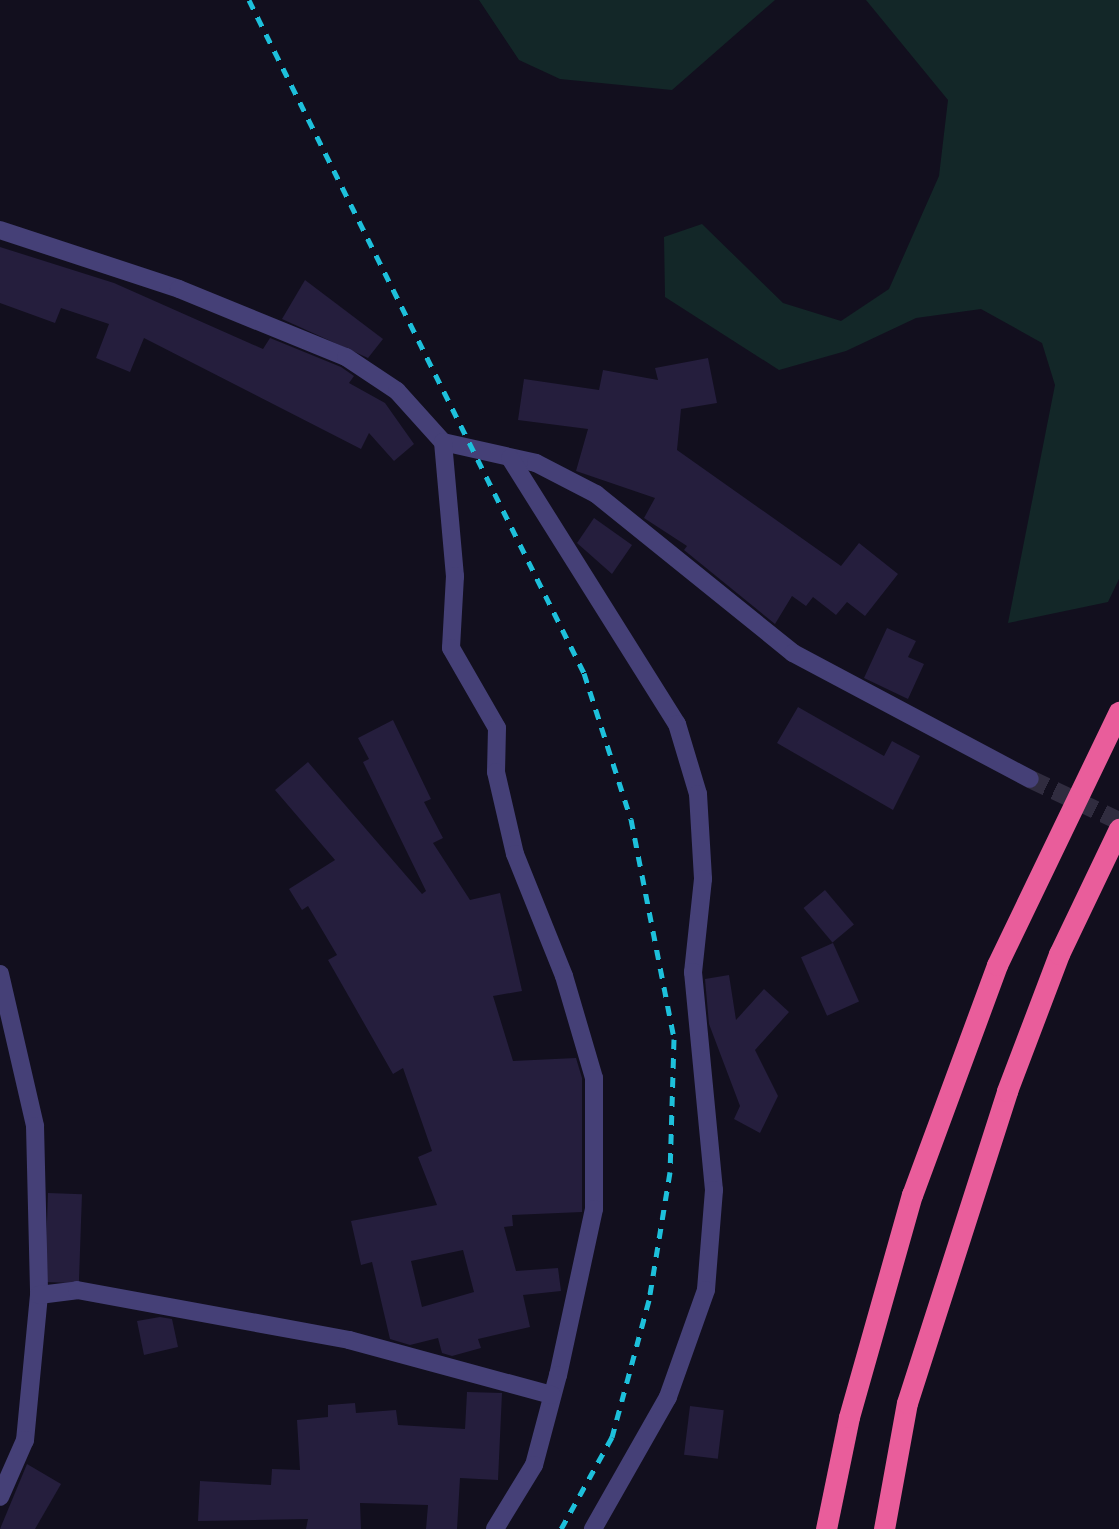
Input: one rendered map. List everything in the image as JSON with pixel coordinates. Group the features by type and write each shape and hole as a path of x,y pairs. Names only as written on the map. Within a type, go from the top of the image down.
{"highway":[{"path":"826,1529 849,1417 912,1195 997,965 1119,712"},
{"path":"884,1529 907,1403 1007,1091 1059,954 1119,829"}],"street":[{"path":"0,230 167,285 346,357 397,391 443,442 536,463 596,495 793,653 1030,779"},
{"path":"443,442 455,576 451,648 497,728 496,772 515,854 564,976 594,1078 594,1209 534,1465 495,1529"},
{"path":"510,458 677,724 698,794 703,879 693,972 713,1190 706,1290 668,1397 593,1529"},
{"path":"0,974 35,1126 39,1295 25,1440 0,1497"},
{"path":"39,1295 77,1290 349,1340 552,1395"}],"green space":[{"path":"479,0 775,0 672,90 560,79 519,60"},
{"path":"866,0 1119,0 1119,579 1108,602 1008,623 1055,385 1042,343 981,309 916,318 846,351 779,370 665,297 664,237 702,224 783,303 841,321 889,289 939,176 948,100"}],"building":[{"path":"0,247 114,283 263,349 270,338 341,367 354,376 349,383 385,403 414,444 394,461 369,433 361,449 144,338 130,372 96,358 109,324 61,308 55,323 0,303"},
{"path":"305,280 383,339 368,358 282,319"},
{"path":"708,358 717,403 681,409 677,450 841,566 859,543 898,574 865,616 847,602 836,615 813,597 806,606 792,596 775,624 684,550 687,546 644,518 655,498 576,471 588,429 518,420 524,379 599,390 603,370 658,380 655,368"},
{"path":"594,518 632,545 612,574 577,543"},
{"path":"887,628 916,641 908,657 924,664 908,699 864,678"},
{"path":"798,707 884,756 892,741 920,756 893,810 777,743"},
{"path":"393,720 431,799 424,802 443,838 433,843 470,900 500,893 522,991 493,996 513,1061 576,1058 582,1078 582,1212 512,1215 513,1226 504,1227 516,1271 558,1268 561,1291 523,1295 530,1327 478,1339 481,1348 452,1356 442,1353 438,1338 410,1345 390,1339 372,1262 361,1265 351,1221 437,1205 418,1157 432,1151 403,1068 393,1074 328,960 337,955 308,906 302,910 289,889 335,860 275,790 308,762 422,894 426,891 363,762 369,759 358,738","holes":["463,1250 474,1292 422,1307 411,1261"]},
{"path":"825,890 854,924 832,942 804,908"},
{"path":"833,943 859,1001 827,1016 801,957"},
{"path":"729,975 736,1020 764,989 789,1012 755,1050 778,1096 760,1133 734,1119 740,1106 709,1024 705,979"},
{"path":"48,1193 82,1194 79,1283 45,1282"},
{"path":"160,1317 172,1319 178,1347 144,1355 137,1321"},
{"path":"467,1392 502,1393 498,1480 460,1478 457,1529 426,1529 428,1505 360,1503 361,1529 306,1529 308,1519 198,1521 200,1481 271,1485 272,1469 300,1470 297,1420 328,1417 328,1405 355,1403 356,1413 396,1410 398,1425 465,1429"},
{"path":"690,1406 724,1410 718,1459 684,1455"},
{"path":"27,1464 61,1484 35,1529 0,1529"}],"tunnel":[{"path":"1030,779 1119,821"}],"railway":[{"path":"249,0 584,673 631,819 674,1039 670,1172 649,1300 612,1437 561,1529"}]}
